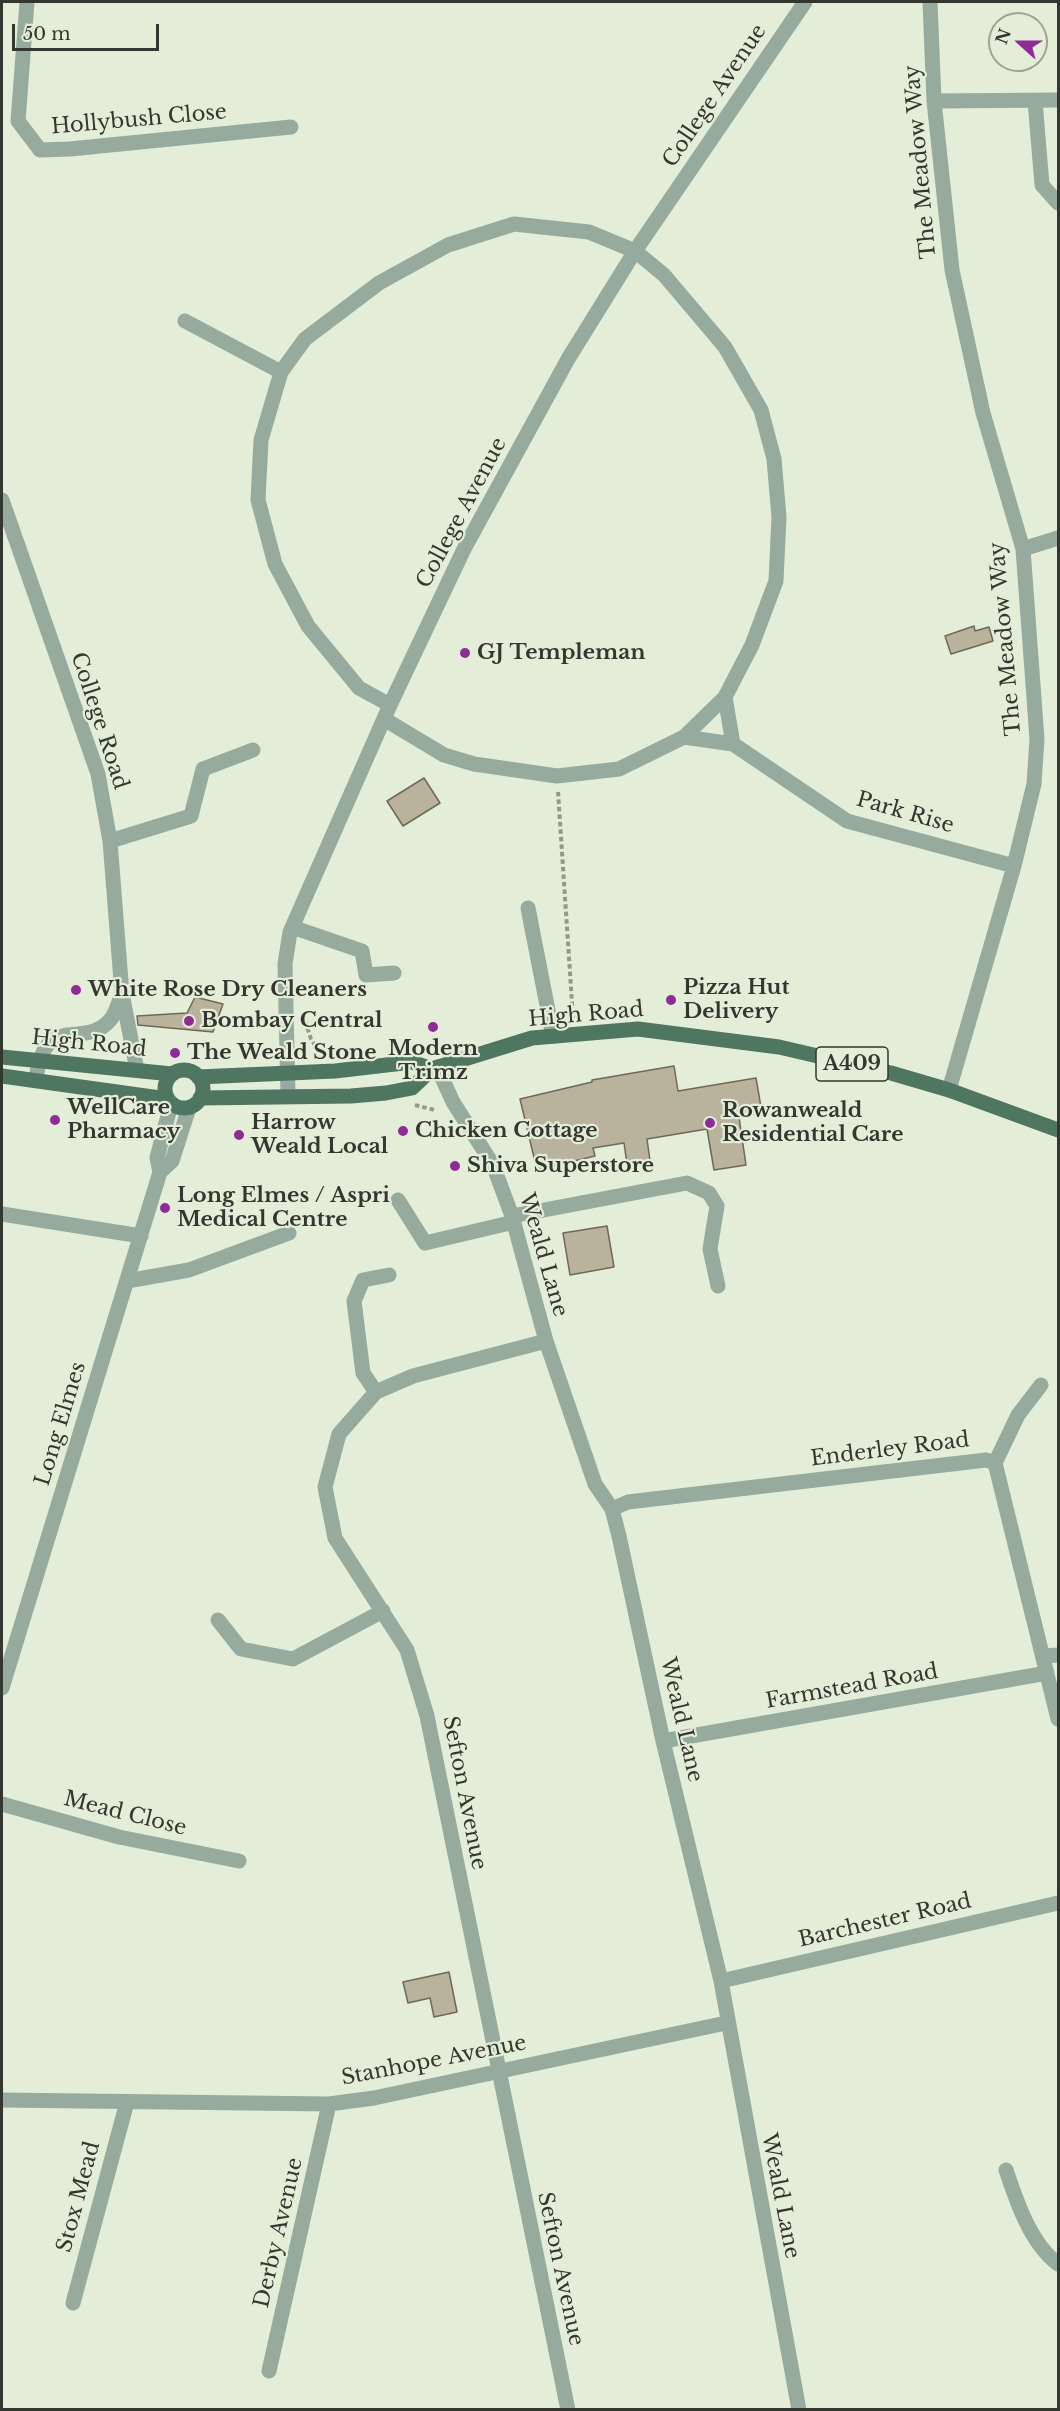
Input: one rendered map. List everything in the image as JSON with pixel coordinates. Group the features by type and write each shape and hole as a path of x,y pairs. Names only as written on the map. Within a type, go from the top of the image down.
{"main road":[{"name":"High Road","path":"195,1103 288,1095 351,1096 412,1088 434,1068 532,1038 638,1029 778,1047 891,1073 949,1090 1059,1130"},
{"name":"High Road","path":"2,1057 172,1074"},
{"name":"High Road","path":"198,1077 350,1070 411,1062 434,1068"},
{"path":"186,1070 198,1077 202,1083 195,1103 180,1108 169,1101 165,1086 172,1074 186,1070"},
{"name":"High Road","path":"2,1076 36,1079 169,1101"}],"street":[{"name":"Hollybush Close","path":"27,2 18,121 40,150 291,127"},
{"name":"College Avenue","path":"288,1095 285,964 292,927 387,712 464,549 568,359 635,251 805,2"},
{"name":"The Meadow Way","path":"930,2 934,101 952,270 983,413 1023,549 1037,739 1034,784 1014,866 949,1090"},
{"path":"934,101 1059,100"},
{"path":"1035,101 1042,185 1059,203"},
{"path":"514,224 589,232 635,251 664,275 726,347 761,410 774,459 779,517 776,581 752,645 725,698 684,737 619,769 557,776 464,761 444,754 359,688 308,626 275,564 258,500 261,440 281,372 305,339 370,290 448,245 514,224"},
{"path":"185,321 281,372"},
{"name":"College Road","path":"2,500 98,774 110,841 122,994 136,1070"},
{"path":"1023,549 1059,538"},
{"path":"725,698 733,744"},
{"name":"Park Rise","path":"684,737 733,744 847,820 1014,866"},
{"path":"110,841 191,816 203,769 253,750"},
{"path":"528,908 553,1036"},
{"path":"292,927 362,951 366,975 394,973"},
{"path":"36,1079 38,1060 45,1047 55,1037 98,1029 111,1019 122,994"},
{"name":"Weald Lane","path":"434,1068 493,1165 513,1219 546,1341 595,1484 612,1509 663,1741 721,1981 726,2023 799,2409"},
{"name":"Long Elmes","path":"2,1688 160,1172 157,1158 169,1101"},
{"name":"Long Elmes","path":"160,1172 172,1161 195,1103"},
{"path":"398,1200 425,1243 513,1219 687,1183 709,1193 717,1206 710,1249 718,1286"},
{"path":"2,1214 141,1236"},
{"path":"127,1281 189,1270 289,1233"},
{"path":"376,1392 363,1373 354,1300 363,1280 388,1275"},
{"name":"Sefton Avenue","path":"546,1341 413,1376 376,1392 339,1434 325,1487 335,1538 407,1650 427,1716 568,2409"},
{"path":"995,1463 1018,1415 1041,1385"},
{"name":"Enderley Road","path":"612,1509 628,1502 986,1460 995,1463 1051,1656 1047,1673"},
{"path":"218,1620 241,1649 293,1659 383,1611"},
{"path":"1047,1673 1059,1719"},
{"name":"Farmstead Road","path":"663,1741 1047,1673"},
{"name":"Mead Close","path":"2,1804 119,1837 238,1862"},
{"name":"Barchester Road","path":"721,1981 1059,1903"},
{"name":"Stanhope Avenue","path":"2,2100 329,2104 374,2098 726,2023"},
{"name":"Stox Mead","path":"73,2303 127,2102"},
{"name":"Derby Avenue","path":"269,2371 329,2104"},
{"path":"1006,2170 1021,2211 1048,2257 1059,2264"}],"path":[{"path":"557,776 574,1033"}],"building":[{"path":"974,626 975,631 989,627 993,641 951,654 945,636"},
{"path":"424,778 440,803 403,826 387,801"},
{"name":"Bombay Central","path":"195,997 223,1004 213,1032 138,1025 137,1016 187,1013"},
{"name":"Rowanweald Residential Care","path":"674,1066 678,1091 756,1078 762,1113 739,1117 746,1165 714,1170 707,1129 647,1139 650,1161 627,1164 624,1143 593,1148 595,1156 537,1170 520,1099 592,1082 592,1080"},
{"path":"607,1226 614,1267 570,1275 563,1233"},
{"path":"449,1972 457,2012 434,2017 430,1998 408,2003 403,1982"}],"place":[{"name":"GJ Templeman","path":"465,653"},
{"name":"White Rose Dry Cleaners","path":"76,990"},
{"name":"Pizza Hut Delivery","path":"671,1000"},
{"name":"Bombay Central","path":"189,1021"},
{"name":"Modern Trimz","path":"433,1027"},
{"name":"The Weald Stone","path":"175,1053"},
{"name":"WellCare Pharmacy","path":"55,1120"},
{"name":"Rowanweald Residential Care","path":"710,1123"},
{"name":"Chicken Cottage","path":"403,1131"},
{"name":"Harrow Weald Local","path":"239,1135"},
{"name":"Shiva Superstore","path":"455,1166"},
{"name":"Long Elmes / Aspri Medical Centre","path":"165,1208"}]}
